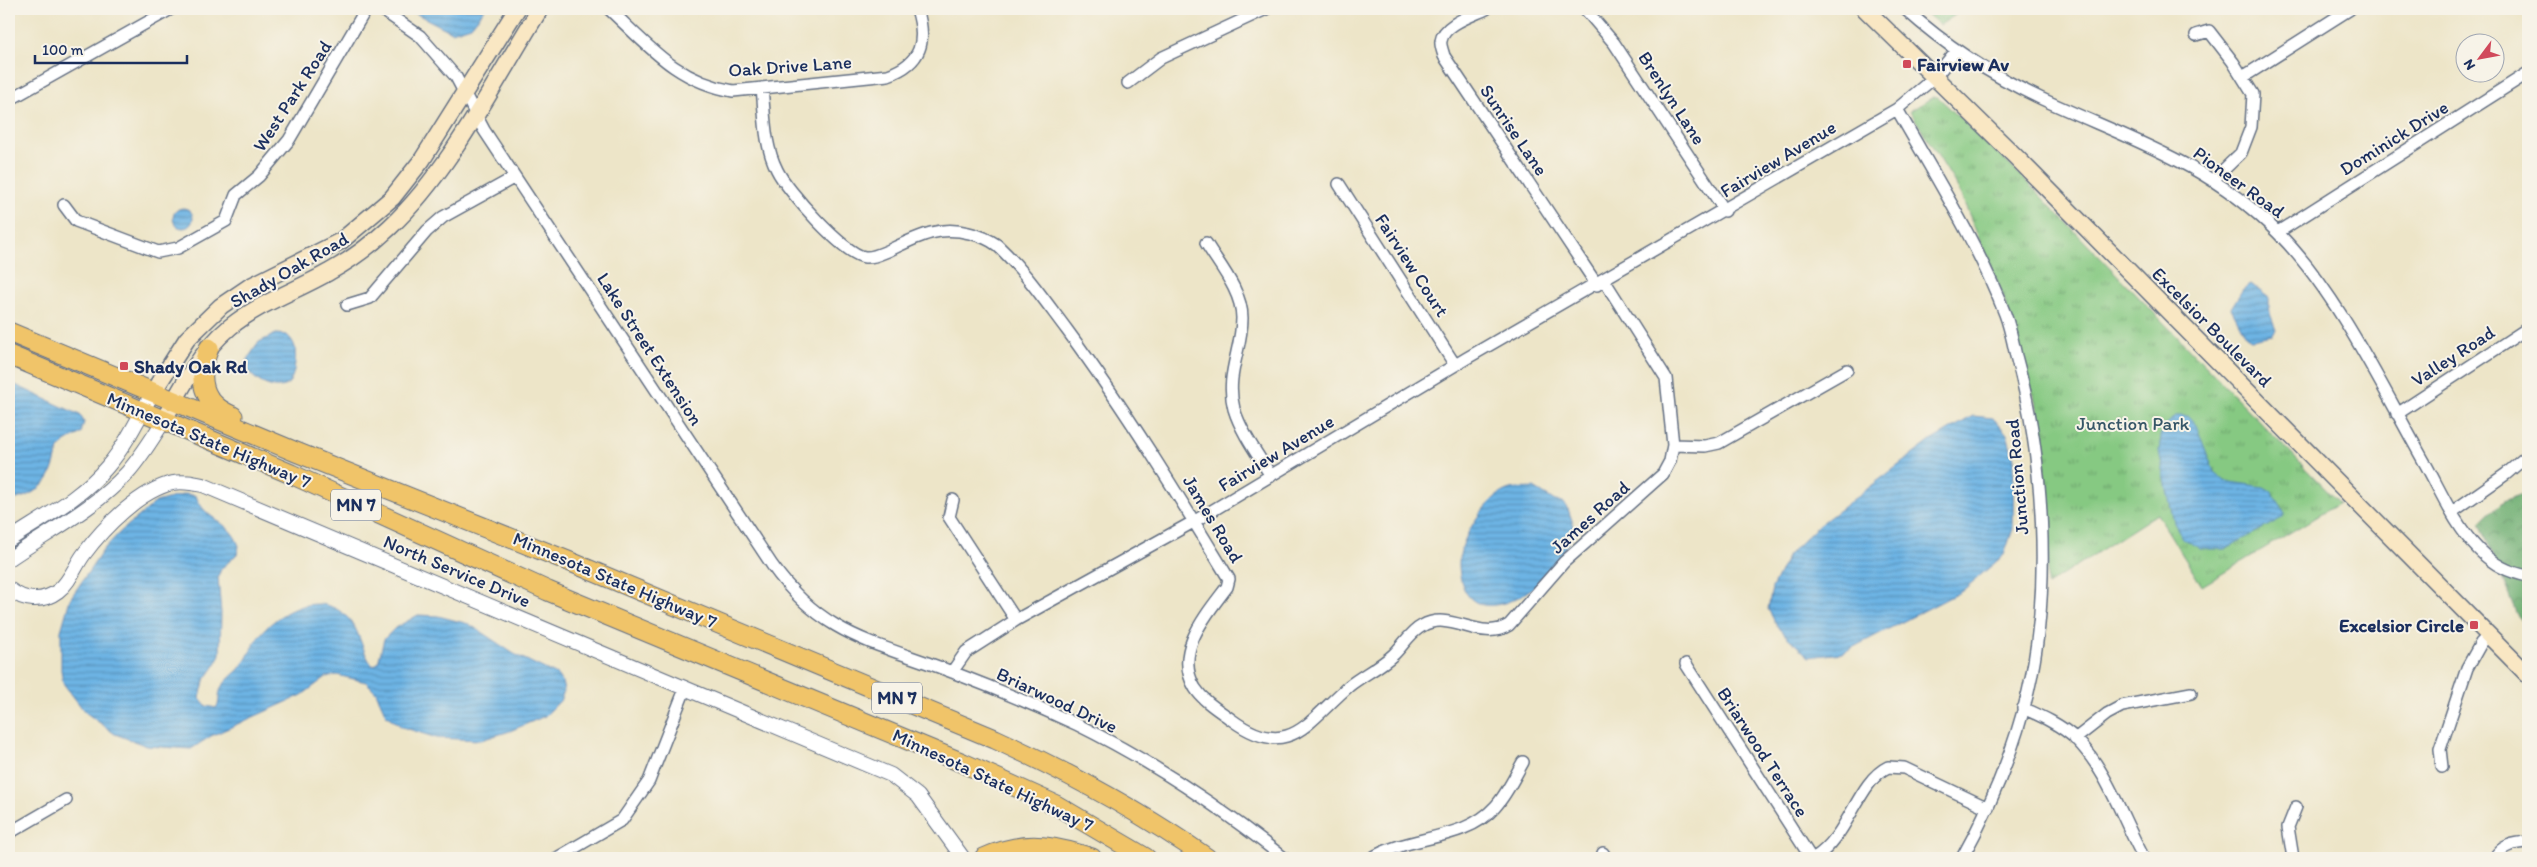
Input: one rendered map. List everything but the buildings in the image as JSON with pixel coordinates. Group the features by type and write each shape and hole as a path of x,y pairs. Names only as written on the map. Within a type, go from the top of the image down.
{"highway":[{"name":"Minnesota State Highway 7","path":"9,332 402,495 573,563 995,739 1057,767 1109,795 1207,858"},
{"path":"209,348 203,363 202,383 208,396 217,407 402,495"},
{"name":"Minnesota State Highway 7","path":"9,355 164,420 540,587 997,778 1056,805 1146,858"},
{"path":"984,858 1018,846 1050,847 1092,858"},
{"path":"1020,858 1029,852 1050,847"}],"main road":[{"name":"Shady Oak Road","path":"153,392 187,339 221,306 249,287 341,241 392,198 422,160 517,9"},
{"name":"Shady Oak Road","path":"164,420 174,401 209,348 230,327 248,314 331,272 351,259 390,228 432,180 540,9"},
{"name":"Excelsior Boulevard","path":"1865,9 1935,77 2528,674"}],"street":[{"path":"9,100 171,9"},
{"name":"West Park Road","path":"64,206 76,221 158,252 178,248 226,221 236,195 260,176 289,140 366,9"},
{"name":"Lake Street Extension","path":"381,9 420,36 456,78 474,114 515,177 772,564 801,600"},
{"name":"Oak Drive Lane","path":"609,9 682,75 715,88 733,91 888,75 900,71 911,63 921,44 922,24 916,9"},
{"path":"1128,83 1161,58 1266,9"},
{"name":"Sunrise Lane","path":"1486,9 1443,33 1440,42 1444,56 1666,378 1673,445"},
{"name":"Brenlyn Lane","path":"1585,9 1614,42 1725,211"},
{"name":"Pioneer Road","path":"1905,9 1956,50 2039,97 2160,149 2213,180 2278,232 2298,254 2321,286 2397,414 2452,512 2478,549 2493,563 2511,573 2528,576"},
{"path":"2243,77 2350,9"},
{"path":"2196,35 2208,30 2243,77 2253,94 2250,127 2241,153 2213,180"},
{"name":"Fairview Avenue","path":"952,672 966,652 1016,620 1195,521 1455,365 1725,211 1898,109 1935,77 1956,50"},
{"name":"Dominick Drive","path":"2278,232 2528,73"},
{"name":"James Road","path":"762,88 767,143 777,170 793,193 838,242 851,252 863,257 874,257 928,232 945,229 973,234 987,240 1012,259 1078,344 1195,521 1229,579 1227,587 1192,640 1187,658 1195,687 1208,702 1240,726 1255,734 1270,738 1286,737 1301,730 1350,686 1391,657 1422,626 1441,621 1490,632 1500,630 1509,624 1564,562 1663,474 1670,461 1673,445"},
{"name":"Junction Road","path":"1898,109 1978,253 2005,315 2024,382 2035,438 2041,530 2038,623 2034,658 2023,708 1997,787 1962,858"},
{"path":"347,305 370,298 426,231 443,216 515,177"},
{"name":"Fairview Court","path":"1339,184 1455,365"},
{"path":"1206,243 1233,287 1239,301 1242,316 1231,374 1234,409 1241,425 1271,476"},
{"name":"Valley Road","path":"2397,414 2528,328"},
{"path":"1673,445 1705,446 1719,443 1847,370"},
{"name":"Shady Oak Road","path":"9,540 70,500 98,478 118,454 153,392"},
{"name":"Shady Oak Road","path":"9,559 97,500 112,487 139,458 164,420"},
{"path":"2452,512 2506,474 2528,455"},
{"name":"North Service Drive","path":"9,590 29,600 44,598 58,591 67,582 96,539 137,501 160,487 186,482 203,485 891,775 918,796 963,858"},
{"path":"953,500 949,517 1016,620"},
{"name":"Briarwood Drive","path":"801,600 835,627 860,639 952,672 1077,725 1138,758 1201,797 1284,858"},
{"path":"2442,767 2440,749 2468,668 2480,643 2489,635"},
{"name":"Briarwood Terrace","path":"1686,664 1813,858"},
{"path":"560,857 622,820 649,781 685,689"},
{"path":"2075,739 2122,706 2191,693"},
{"path":"2023,708 2045,718 2075,739 2095,762 2144,858"},
{"path":"1372,858 1396,847 1459,829 1484,817 1495,808 1523,762"},
{"path":"1813,858 1832,844 1874,776 1888,767 1904,768 1988,808"},
{"path":"9,832 66,800"},
{"path":"2293,858 2288,827 2296,807"},
{"path":"2495,858 2497,853 2506,846 2528,842"}],"green space":[{"path":"1921,9 1964,9 1940,25"},
{"name":"Junction Park","path":"1933,97 1938,97 2016,171 2339,503 2202,586 2157,514 2047,585 2048,557 2038,410 2004,298 1958,188 1910,111"},
{"path":"2528,492 2528,627 2517,615 2480,523 2503,501"}],"water":[{"path":"407,9 485,9 471,26 452,32"},
{"path":"183,208 190,211 193,218 190,225 183,228 176,225 173,218 176,211"},
{"path":"2251,284 2269,298 2269,311 2276,329 2273,335 2251,339 2246,336 2231,308 2243,289"},
{"path":"276,334 287,335 295,348 293,374 289,383 280,387 267,385 255,378 245,363 259,342"},
{"path":"9,382 80,415 84,422 81,433 61,446 46,481 36,491 9,501"},
{"path":"1973,416 1993,418 2007,434 2014,459 2013,529 2004,555 1962,591 1842,653 1809,657 1779,629 1768,609 1772,588 1788,555 1818,526 1932,440"},
{"path":"2175,416 2188,416 2196,425 2214,472 2225,481 2264,487 2271,491 2285,513 2282,518 2225,549 2200,549 2183,538 2174,523 2159,451 2162,429"},
{"path":"1534,488 1555,501 1562,502 1568,509 1576,532 1550,570 1531,589 1519,597 1494,605 1483,605 1474,601 1466,593 1461,581 1459,565 1463,545 1468,533 1482,511 1499,495 1510,489"},
{"path":"186,494 196,496 200,505 229,530 239,546 237,554 221,569 218,577 221,613 220,654 216,664 204,681 200,698 206,706 216,708 222,687 243,664 266,628 287,612 311,604 335,608 346,616 355,628 373,666 378,663 384,639 395,628 418,615 438,616 469,624 514,654 557,675 562,682 564,691 560,701 545,716 510,731 481,740 437,738 402,727 386,715 376,692 366,682 337,675 326,677 302,695 211,736 191,749 147,746 115,734 85,712 63,683 61,631 70,599 104,549 120,532 156,502"}],"place":[{"name":"Fairview Av","path":"1907,64"},
{"name":"Shady Oak Rd","path":"124,366"},
{"name":"Excelsior Circle","path":"2474,625"}]}
